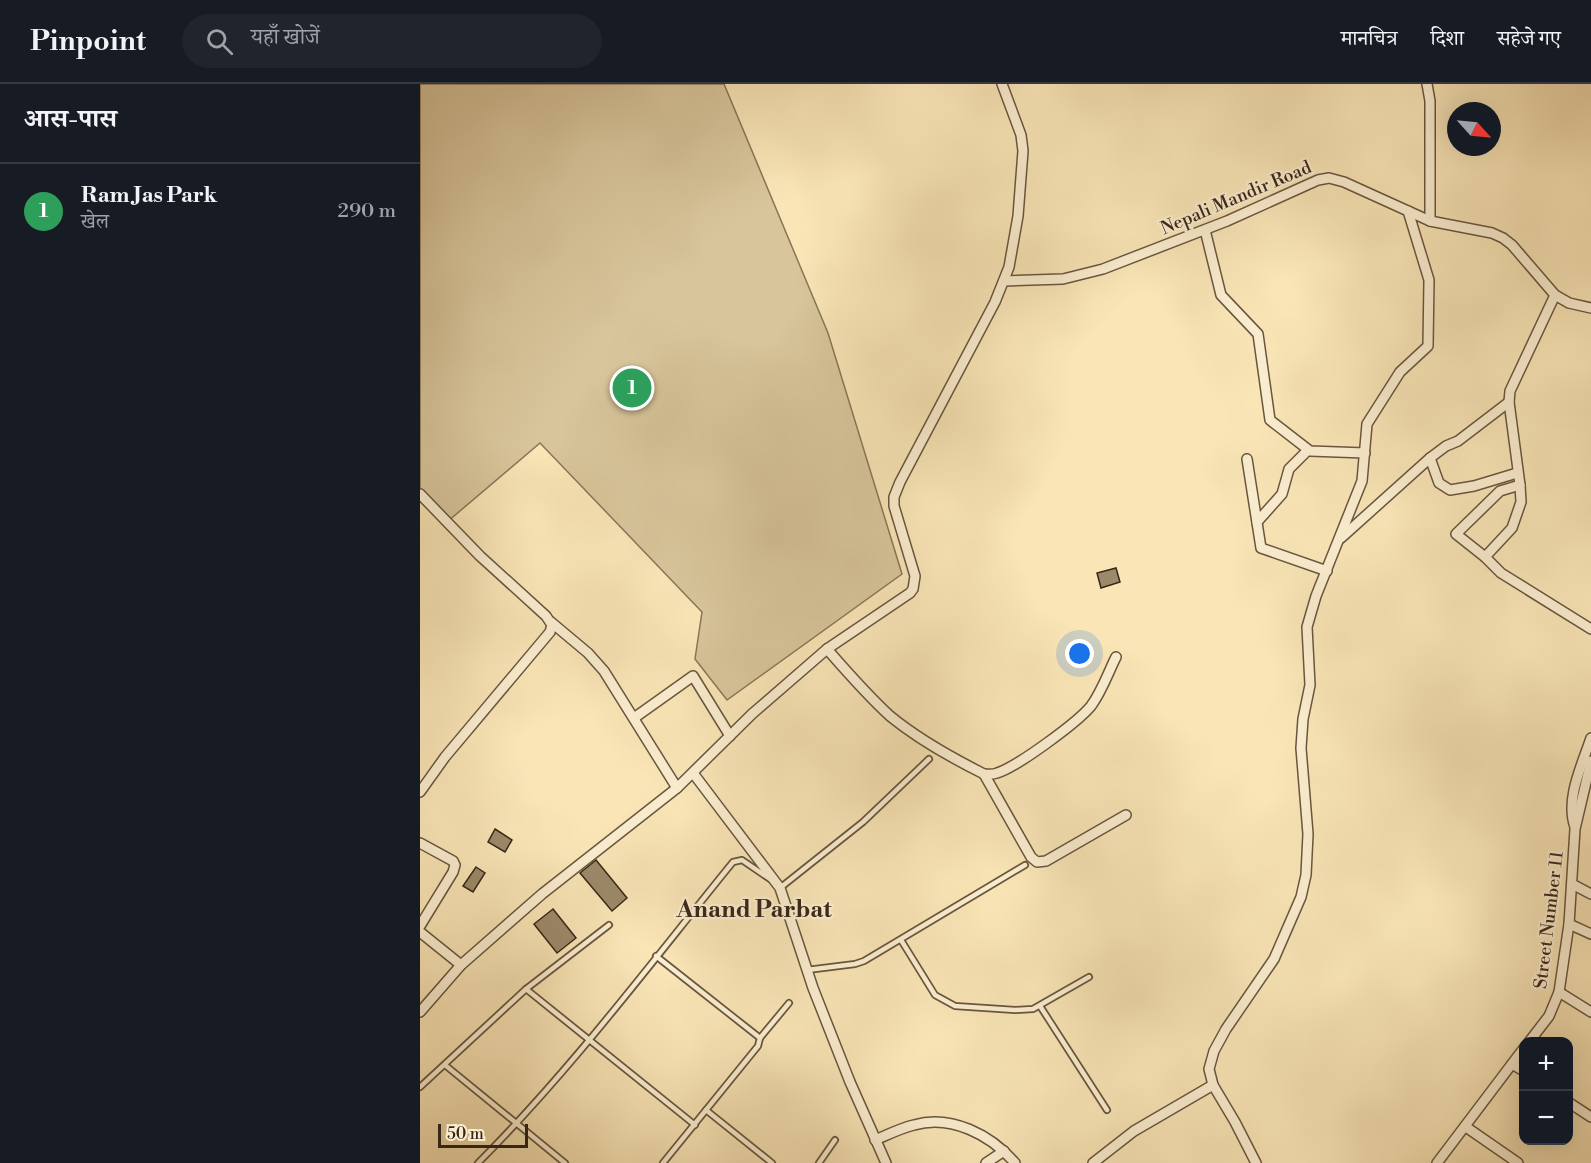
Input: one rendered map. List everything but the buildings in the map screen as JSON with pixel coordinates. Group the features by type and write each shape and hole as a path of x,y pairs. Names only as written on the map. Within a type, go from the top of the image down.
{"street":[{"path":"420,1012 461,966 542,894 677,788 759,707 827,649 910,593 915,576 894,506 894,497 912,458 995,303 1011,256 1018,216 1023,151 1021,135 1002,84"},
{"path":"1427,84 1430,101 1430,221"},
{"name":"Nepali Mandir Road","path":"1004,281 1038,281 1087,274 1145,254 1318,180 1329,178 1344,182 1430,221 1492,233 1503,238 1512,245 1555,295 1569,303 1591,308"},
{"path":"1256,1163 1213,1085 1209,1069 1214,1051 1282,944 1301,897 1306,875 1308,834 1301,748 1303,719 1310,685 1306,633 1310,616 1362,481 1367,424 1400,372 1428,346 1429,280 1408,211"},
{"path":"1205,230 1221,295 1258,334 1270,420 1310,452 1365,453"},
{"path":"1485,557 1512,528 1521,502 1509,402 1510,392 1555,295"},
{"path":"1339,539 1430,458 1446,446 1458,441 1509,402"},
{"path":"1257,522 1282,494 1289,469 1308,450"},
{"path":"1430,458 1439,483 1450,490 1474,486 1517,473"},
{"path":"1247,459 1261,548 1327,571"},
{"path":"1520,485 1500,491 1456,534 1502,573 1591,629"},
{"path":"420,494 472,549 595,660 677,788"},
{"path":"420,792 445,757 552,629 551,622"},
{"path":"827,649 890,716 919,737 984,774 993,774 1008,768 1084,714 1096,698 1116,657"},
{"path":"634,718 693,676 730,736"},
{"name":"Street Number 11","path":"1575,829 1571,813 1574,793 1591,738"},
{"name":"Street Number 11","path":"1532,1037 1549,1016 1558,992 1569,924 1575,829 1591,761"},
{"path":"693,773 779,886 807,969 886,1163"},
{"path":"984,774 1031,856 1037,862 1046,861 1125,815"},
{"path":"420,843 453,861 454,868 420,926"},
{"path":"1572,884 1591,894"},
{"path":"1569,924 1591,934"},
{"path":"420,932 461,966"},
{"path":"1558,992 1591,1012"},
{"path":"1437,1163 1519,1055"},
{"path":"1512,1064 1519,1068"},
{"path":"1093,1163 1134,1131 1213,1085"},
{"path":"1573,1105 1591,1117"},
{"path":"875,1140 914,1125 929,1122 956,1125 984,1136 1004,1151 1015,1163"},
{"path":"1466,1127 1518,1163"},
{"path":"986,1163 1004,1151"}],"lane":[{"path":"478,1163 516,1125 589,1039 733,862 742,860 779,886 863,822 929,759"},
{"path":"807,969 864,961 1025,865"},
{"path":"420,1087 526,989 609,925"},
{"path":"901,940 935,995 947,1003 965,1008 1033,1009 1089,977"},
{"path":"656,956 760,1038"},
{"path":"526,989 695,1125"},
{"path":"663,1163 758,1046 760,1038 789,1003"},
{"path":"1040,1006 1107,1110"},
{"path":"445,1065 565,1163"},
{"path":"706,1110 772,1163"},
{"path":"819,1163 835,1140"}],"shaded area":[{"path":"420,84 724,84 828,333 902,574 727,700 695,659 702,612 540,443 447,522 420,489"}],"place":[{"name":"Ram Jas Park","path":"632,388"}],"district":[{"name":"Anand Parbat","path":"754,910"}]}
